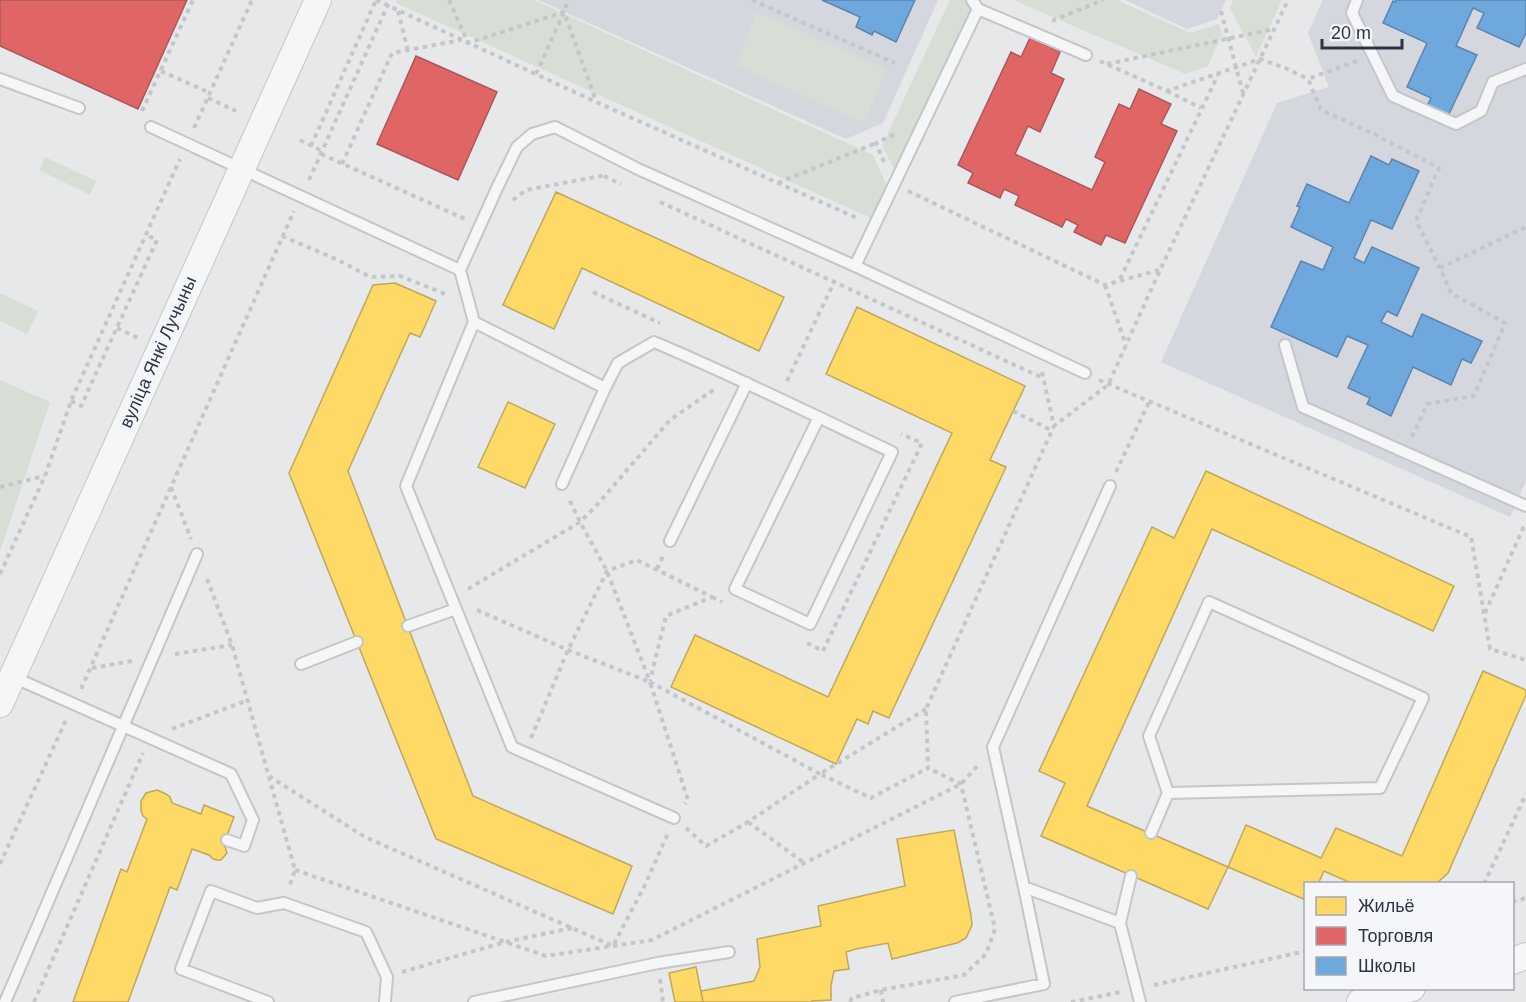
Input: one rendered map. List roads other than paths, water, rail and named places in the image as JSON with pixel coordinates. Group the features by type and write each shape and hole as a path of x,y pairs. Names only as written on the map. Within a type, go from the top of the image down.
{"street":[{"name":"вуліца Янкі Лучыны","path":"0,704 318,0"},
{"path":"1360,1002 1405,990"}],"lane":[{"path":"1357,0 1352,12 1393,96 1456,124 1481,111 1493,82 1526,69"},
{"path":"855,266 925,120 975,4 1029,31 1086,55"},
{"path":"0,79 79,108"},
{"path":"151,127 460,270"},
{"path":"674,818 512,747 406,486 474,322 460,270 518,147 532,134 555,127 638,170 855,266 1085,373"},
{"path":"474,322 605,388"},
{"path":"562,484 618,363 654,342 733,376 747,383 819,417 892,452 810,624 735,589 819,417"},
{"path":"1285,345 1303,407 1526,506"},
{"path":"670,542 747,383"},
{"path":"956,1002 1044,984 993,747 1110,486"},
{"path":"5,1002 197,554"},
{"path":"1151,833 1168,793 1149,736 1209,602 1423,698 1380,788 1168,793"},
{"path":"408,626 454,604"},
{"path":"301,664 357,642"},
{"path":"12,677 231,774 253,820 244,846 227,840"},
{"path":"1131,876 1120,923 1140,1002"},
{"path":"1024,887 1120,923"},
{"path":"268,1002 181,969 211,891 256,908 284,903 366,932 387,976 386,1002"},
{"path":"474,1002 658,963 729,952"}]}
